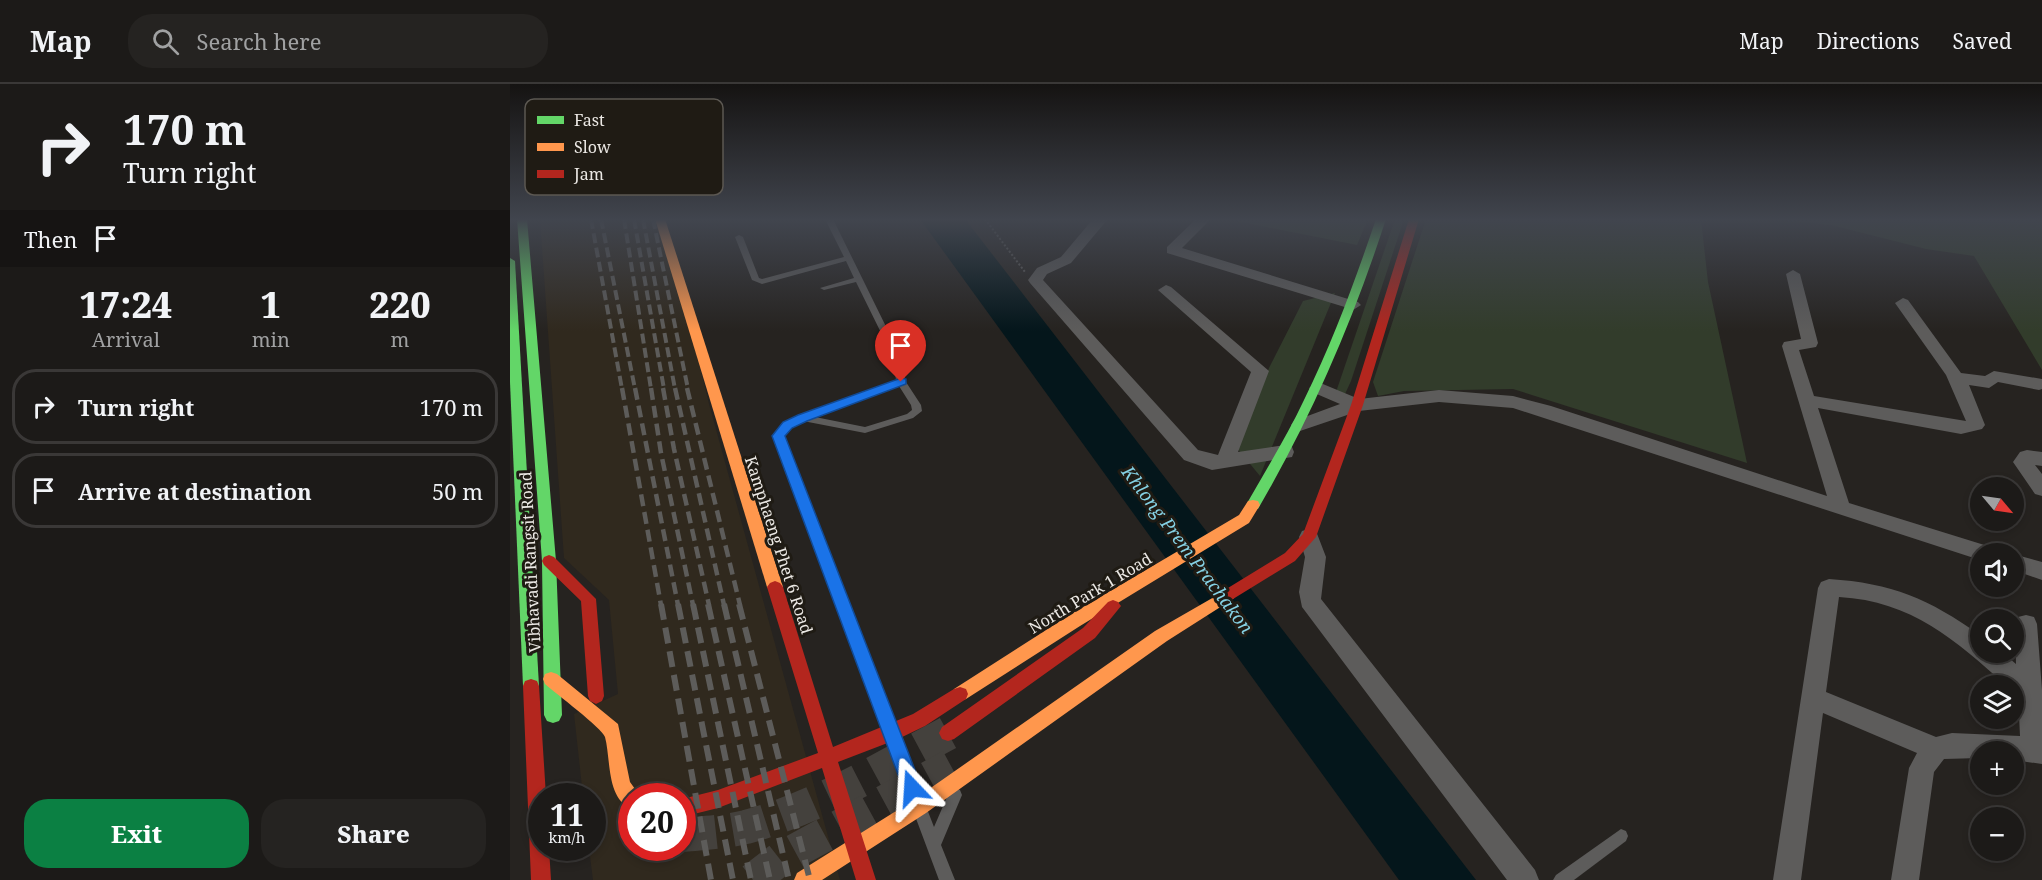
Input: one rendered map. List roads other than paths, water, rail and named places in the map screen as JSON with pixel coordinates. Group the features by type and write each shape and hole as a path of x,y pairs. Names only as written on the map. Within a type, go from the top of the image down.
{"main road":[{"name":"Vibhavadi Rangsit Road","path":"525,256 549,561 554,726"},
{"name":"Kamphaeng Phet 6 Road","path":"672,256 866,880"},
{"name":"North Park 1 Road","path":"696,804 718,799 892,733 919,720 1074,621 1244,519 1286,452 1318,388 1353,305 1369,256"},
{"path":"973,754 1290,557 1309,537 1357,405 1403,256"},
{"name":"Vibhavadi Rangsit Road","path":"510,261 541,880"},
{"path":"549,561 588,599 596,696"},
{"path":"948,733 1089,633 1128,590"},
{"path":"804,880 919,807 1161,636"},
{"path":"551,679 611,728 616,743 621,783"}],"street":[{"path":"1069,256 1034,277 1191,455 1212,463 1286,452"},
{"path":"1192,256 1353,305"},
{"path":"1793,274 1810,343 1790,346 1840,506"},
{"path":"1166,290 1260,371 1225,461"},
{"path":"1807,399 1961,428 1976,425 1973,411 1953,376 1903,303"},
{"path":"1953,376 1989,382 1994,376 2040,384"},
{"path":"1318,388 1357,405"},
{"path":"1300,425 1357,405 1439,396 1513,402 1545,410 1716,468 1970,548"},
{"path":"2042,459 2027,457 2023,462 2042,489"},
{"path":"1309,537 1317,561 1309,592 1310,602 1525,880"},
{"path":"2024,565 2042,571"},
{"path":"1787,880 1829,588 1878,592 1906,601 1948,625 1970,641"},
{"path":"1814,698 1936,749 1952,745 2037,751 2025,624"},
{"path":"1998,663 2030,690"},
{"path":"1905,880 1922,768 1936,749"}],"lane":[{"path":"747,256 756,280 762,282 848,258 896,355 901,382 916,405 917,411 910,416 865,430 802,418"},
{"path":"824,288 858,279"},
{"path":"901,382 802,418 787,425 778,436 947,880"},
{"path":"934,844 964,776"},
{"path":"1561,880 1622,836"}],"water":[{"name":"Khlong Prem Prachakon","path":"947,256 994,256 1476,880 1399,880"}],"tunnel":[{"path":"696,834 746,827 799,809 850,786 948,733"},
{"path":"753,880 780,859 951,766"}],"railway":[{"path":"598,256 622,389"},
{"path":"608,256 635,389"},
{"path":"630,256 651,389"},
{"path":"641,256 664,389"},
{"path":"650,256 675,389"},
{"path":"661,256 688,389"},
{"path":"622,388 661,605"},
{"path":"635,388 678,605"},
{"path":"651,388 661,453 693,605"},
{"path":"663,388 674,449 709,605"},
{"path":"675,388 724,605"},
{"path":"687,388 740,605"},
{"path":"661,604 711,880"},
{"path":"678,604 733,880"},
{"path":"693,604 751,880"},
{"path":"708,604 770,880"},
{"path":"724,604 789,880"},
{"path":"739,604 810,880"}]}
